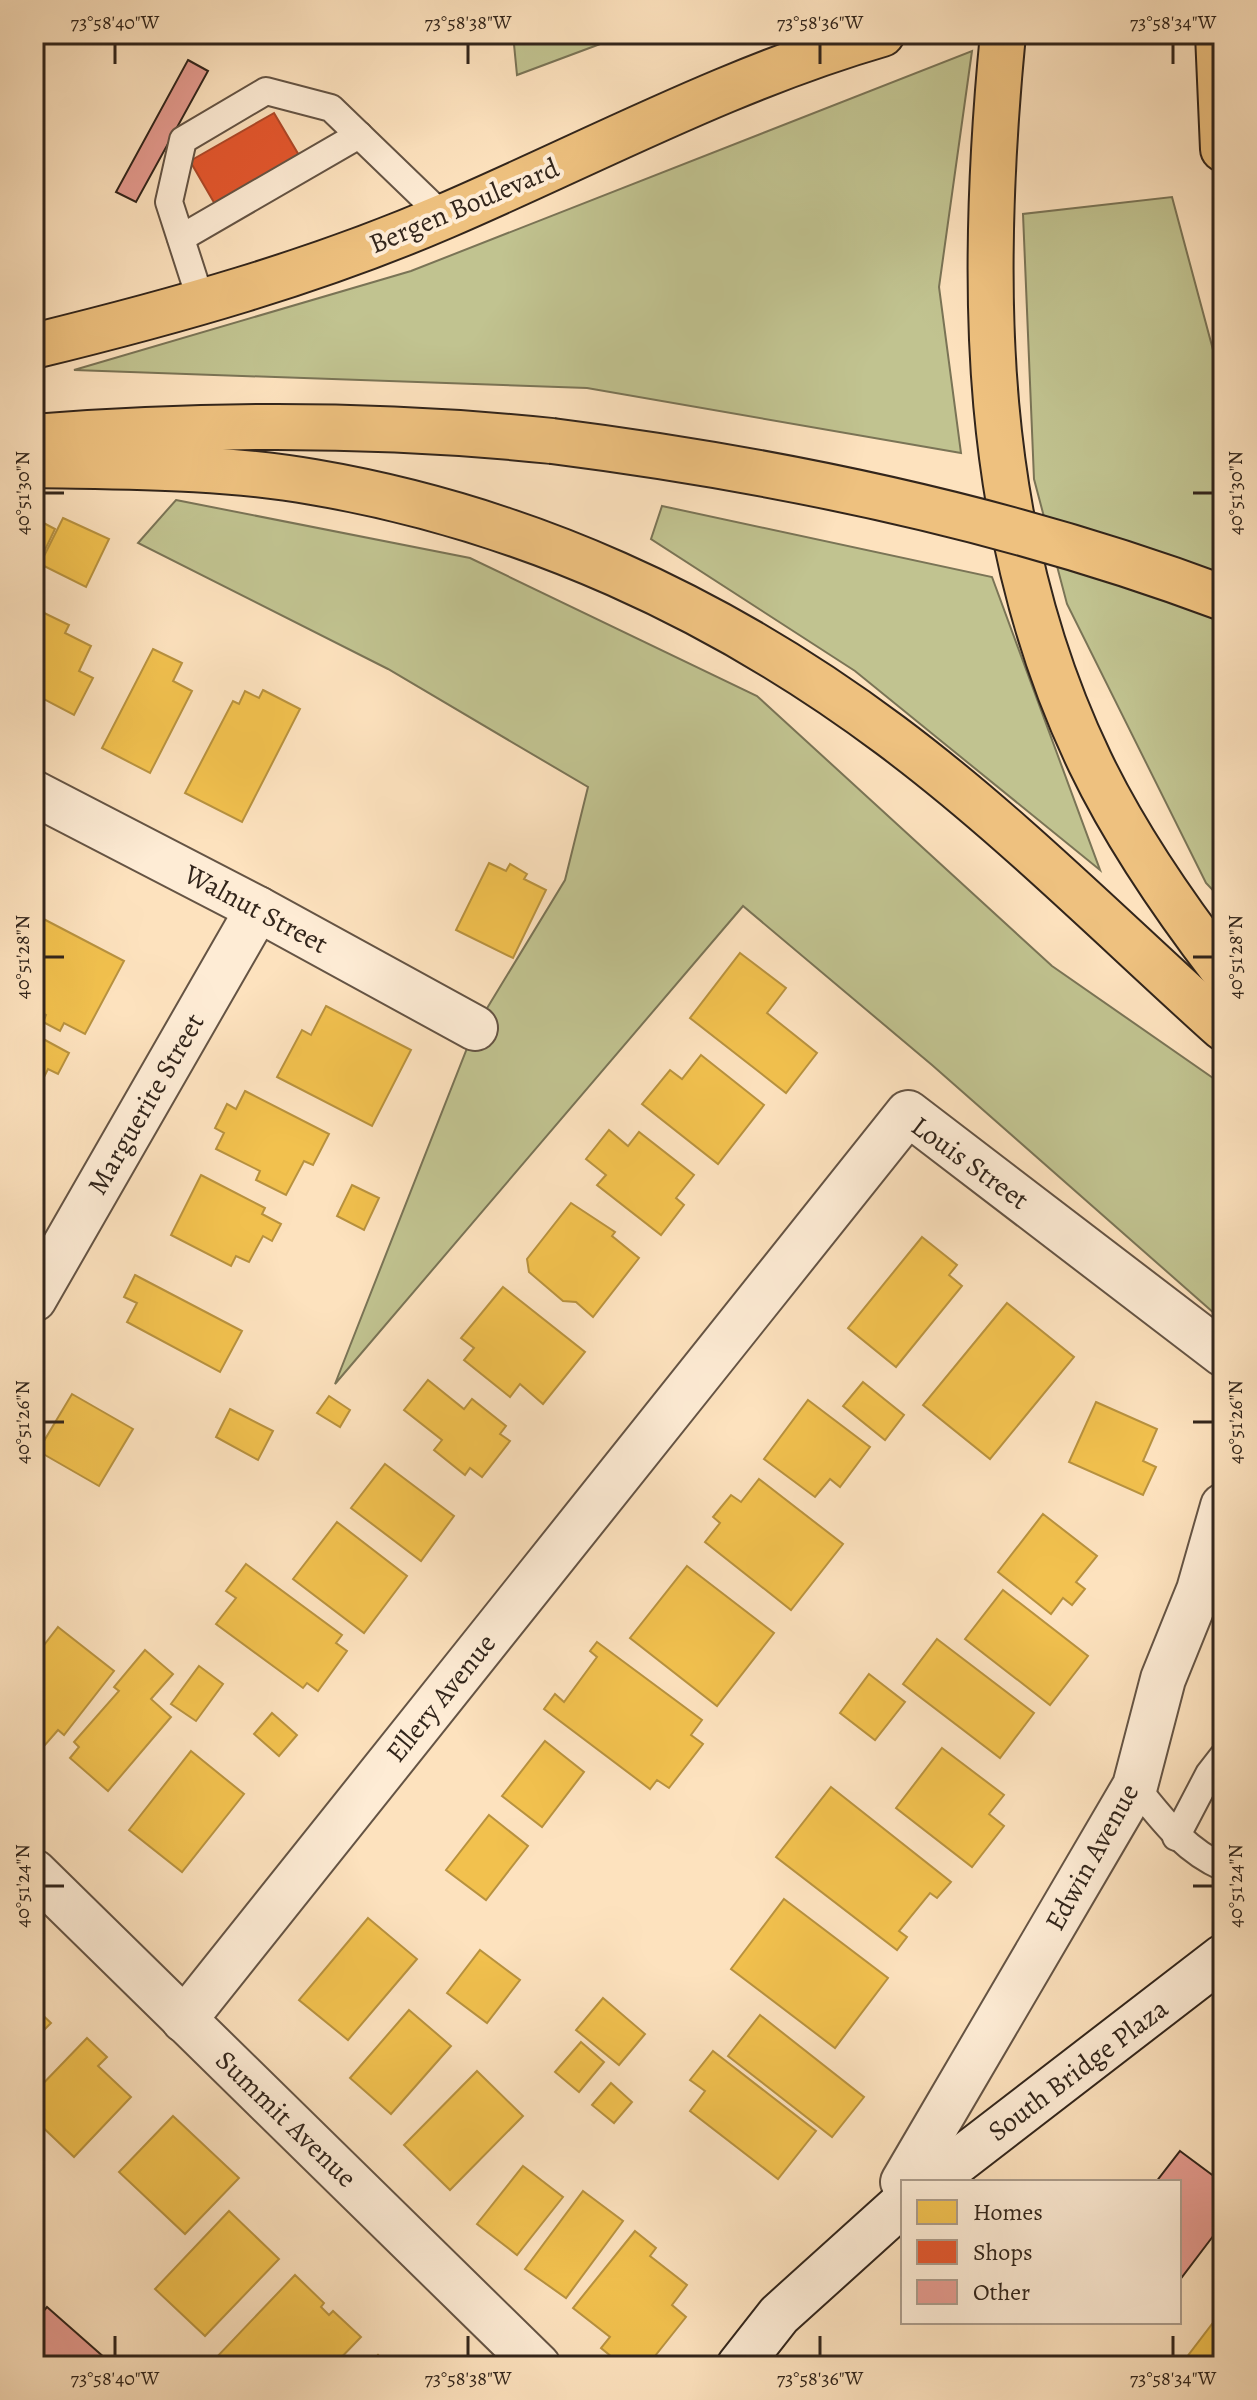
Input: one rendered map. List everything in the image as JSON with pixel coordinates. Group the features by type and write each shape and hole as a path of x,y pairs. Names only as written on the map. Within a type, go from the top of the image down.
{"highway":[{"path":"1003,34 990,212 989,325 997,438 1019,553 1048,657 1090,762 1151,870 1223,970"},
{"path":"1209,34 1220,91"},
{"path":"1218,34 1223,149"},
{"name":"Bergen Boulevard","path":"34,346 201,301 353,253 444,217 715,95 872,37"},
{"path":"34,437 194,426 292,425 477,433 552,441 734,467 915,503 1089,553 1223,598"},
{"path":"34,465 209,469 366,492 422,504 526,536 648,587 781,660 891,736 1006,832 1223,1028"}],"street":[{"name":"Walnut Street","path":"34,793 258,909 475,1028"},
{"name":"Marguerite Street","path":"34,1299 258,909"},
{"name":"Louis Street","path":"698,1376 908,1113 1223,1354"},
{"name":"Ellery Avenue","path":"184,2020 698,1376"},
{"name":"Edwin Avenue","path":"904,2180 1135,1786 1163,1679 1199,1590 1223,1506"},
{"name":"Summit Avenue","path":"34,1872 538,2366"},
{"name":"South Bridge Plaza","path":"934,2180 1223,1957"},
{"name":"Edwin Avenue","path":"739,2366 779,2315 892,2212 901,2187"}],"lane":[{"path":"201,301 169,202 183,140 266,91 331,108 444,217"},
{"path":"181,238 359,135"},
{"path":"1176,1837 1209,1774 1223,1756"},
{"path":"1135,1786 1176,1837 1199,1857 1223,1867"}],"green space":[{"path":"513,34 627,34 517,75"},
{"path":"972,51 939,287 961,453 587,388 74,370 411,271"},
{"path":"1172,197 1223,387 1223,901 1206,883 1067,604 1034,479 1023,214"},
{"path":"176,500 470,558 757,696 1052,966 1223,1085 1223,1321 932,1065 743,906 335,1384 475,1028 565,880 588,787 388,669 138,543"},
{"path":"662,506 992,577 1100,870 855,671 651,539"}],"building: Homes":[{"path":"63,518 109,539 86,587 40,564"},
{"path":"36,519 55,529 43,554 34,549"},
{"path":"38,610 69,625 65,633 91,646 79,671 93,678 74,715 34,694 34,616"},
{"path":"153,649 182,663 173,681 192,691 150,773 102,748"},
{"path":"263,690 300,709 242,822 185,793 233,701 239,704 245,691 259,698"},
{"path":"489,863 506,871 510,864 527,874 524,879 546,890 513,958 456,930"},
{"path":"34,914 124,961 85,1034 64,1023 60,1031 43,1022 46,1015 34,1008"},
{"path":"740,953 786,988 767,1013 817,1053 786,1093 690,1018"},
{"path":"326,1006 411,1050 372,1126 277,1077 302,1030 311,1035"},
{"path":"34,1034 69,1053 58,1074 48,1069 34,1097"},
{"path":"701,1055 764,1105 718,1164 642,1104 670,1070 682,1079"},
{"path":"245,1091 329,1134 313,1165 304,1161 286,1195 256,1180 260,1171 216,1149 224,1133 215,1128 227,1104 236,1109"},
{"path":"609,1130 628,1146 639,1132 694,1175 676,1198 684,1205 661,1235 597,1185 606,1175 586,1159"},
{"path":"201,1175 265,1208 262,1214 281,1224 272,1241 263,1236 249,1262 236,1256 231,1266 171,1235"},
{"path":"352,1185 379,1198 364,1230 337,1216"},
{"path":"571,1203 615,1232 612,1236 639,1258 593,1317 576,1302 563,1301 529,1272 527,1259"},
{"path":"922,1237 957,1265 949,1275 962,1286 896,1367 848,1328"},
{"path":"135,1275 242,1331 220,1372 127,1322 137,1303 124,1297"},
{"path":"503,1287 585,1352 543,1404 520,1384 510,1397 464,1360 474,1348 461,1338"},
{"path":"1007,1303 1074,1357 990,1459 923,1405"},
{"path":"428,1380 464,1409 472,1399 506,1426 500,1434 510,1441 482,1477 470,1468 465,1475 434,1450 442,1440 404,1410"},
{"path":"863,1382 904,1415 885,1440 843,1406"},
{"path":"72,1394 133,1429 99,1486 38,1451"},
{"path":"329,1396 350,1410 340,1427 317,1413"},
{"path":"808,1400 870,1447 840,1487 830,1479 815,1497 764,1459"},
{"path":"1096,1402 1157,1429 1143,1461 1156,1467 1143,1495 1069,1462"},
{"path":"230,1409 273,1431 258,1460 216,1437"},
{"path":"385,1464 454,1516 421,1561 351,1508"},
{"path":"759,1479 843,1544 791,1610 705,1542 720,1523 713,1517 731,1495 741,1502"},
{"path":"1043,1514 1097,1556 1076,1582 1085,1589 1072,1605 1063,1598 1051,1614 998,1572"},
{"path":"337,1522 407,1576 364,1633 293,1579"},
{"path":"246,1564 342,1635 336,1643 347,1651 318,1691 307,1683 303,1688 216,1624 236,1598 226,1591"},
{"path":"687,1566 774,1633 717,1706 630,1638"},
{"path":"1003,1590 1088,1656 1050,1705 965,1639"},
{"path":"58,1627 114,1671 64,1735 58,1730 45,1745 34,1737 34,1658"},
{"path":"937,1639 1034,1713 1000,1758 903,1684"},
{"path":"597,1642 702,1720 691,1735 703,1744 669,1788 657,1780 650,1789 544,1709 555,1694 564,1702 597,1657 590,1651"},
{"path":"145,1650 173,1674 151,1699 171,1717 108,1791 70,1758 79,1747 74,1742 119,1691 114,1687"},
{"path":"199,1666 223,1684 196,1721 171,1704"},
{"path":"869,1674 905,1702 875,1740 840,1713"},
{"path":"272,1713 297,1735 279,1756 254,1734"},
{"path":"545,1741 584,1772 542,1827 502,1796"},
{"path":"942,1748 1004,1795 989,1814 1004,1826 972,1867 896,1808"},
{"path":"191,1751 244,1794 182,1872 129,1830"},
{"path":"831,1787 951,1882 937,1898 930,1893 899,1931 907,1937 897,1950 776,1857"},
{"path":"489,1815 528,1846 486,1900 446,1870"},
{"path":"784,1899 888,1978 835,2048 731,1969"},
{"path":"368,1918 417,1959 348,2040 299,2000"},
{"path":"480,1950 520,1980 487,2023 447,1993"},
{"path":"603,1998 645,2034 619,2065 576,2030"},
{"path":"34,2007 51,2023 34,2040"},
{"path":"409,2010 451,2046 391,2114 350,2078"},
{"path":"760,2015 864,2097 832,2137 728,2056"},
{"path":"87,2038 107,2057 98,2066 131,2097 74,2157 34,2119 34,2093"},
{"path":"581,2042 604,2062 579,2092 555,2072"},
{"path":"713,2051 816,2131 778,2179 690,2111 705,2091 690,2080"},
{"path":"477,2071 523,2116 450,2190 404,2145"},
{"path":"611,2083 632,2102 614,2123 592,2105"},
{"path":"173,2116 239,2178 185,2234 119,2172"},
{"path":"523,2166 563,2197 517,2255 477,2224"},
{"path":"583,2191 623,2221 566,2298 525,2269"},
{"path":"229,2211 279,2259 205,2336 155,2289"},
{"path":"635,2231 656,2248 650,2256 687,2285 672,2305 686,2317 647,2366 623,2366 601,2348 610,2337 573,2308"},
{"path":"295,2275 324,2303 321,2307 329,2315 333,2311 361,2337 333,2366 217,2366 213,2361"},
{"path":"1222,2311 1223,2366 1180,2366"},
{"path":"378,2355 389,2366 367,2366"}],"building: Shops":[{"path":"274,113 300,157 216,206 190,161"}],"building: Other":[{"path":"188,60 208,71 136,202 116,192"},
{"path":"1180,2151 1223,2183 1223,2223 1181,2278 1181,2180 1158,2180"},
{"path":"47,2307 114,2366 34,2366 34,2322"}]}
